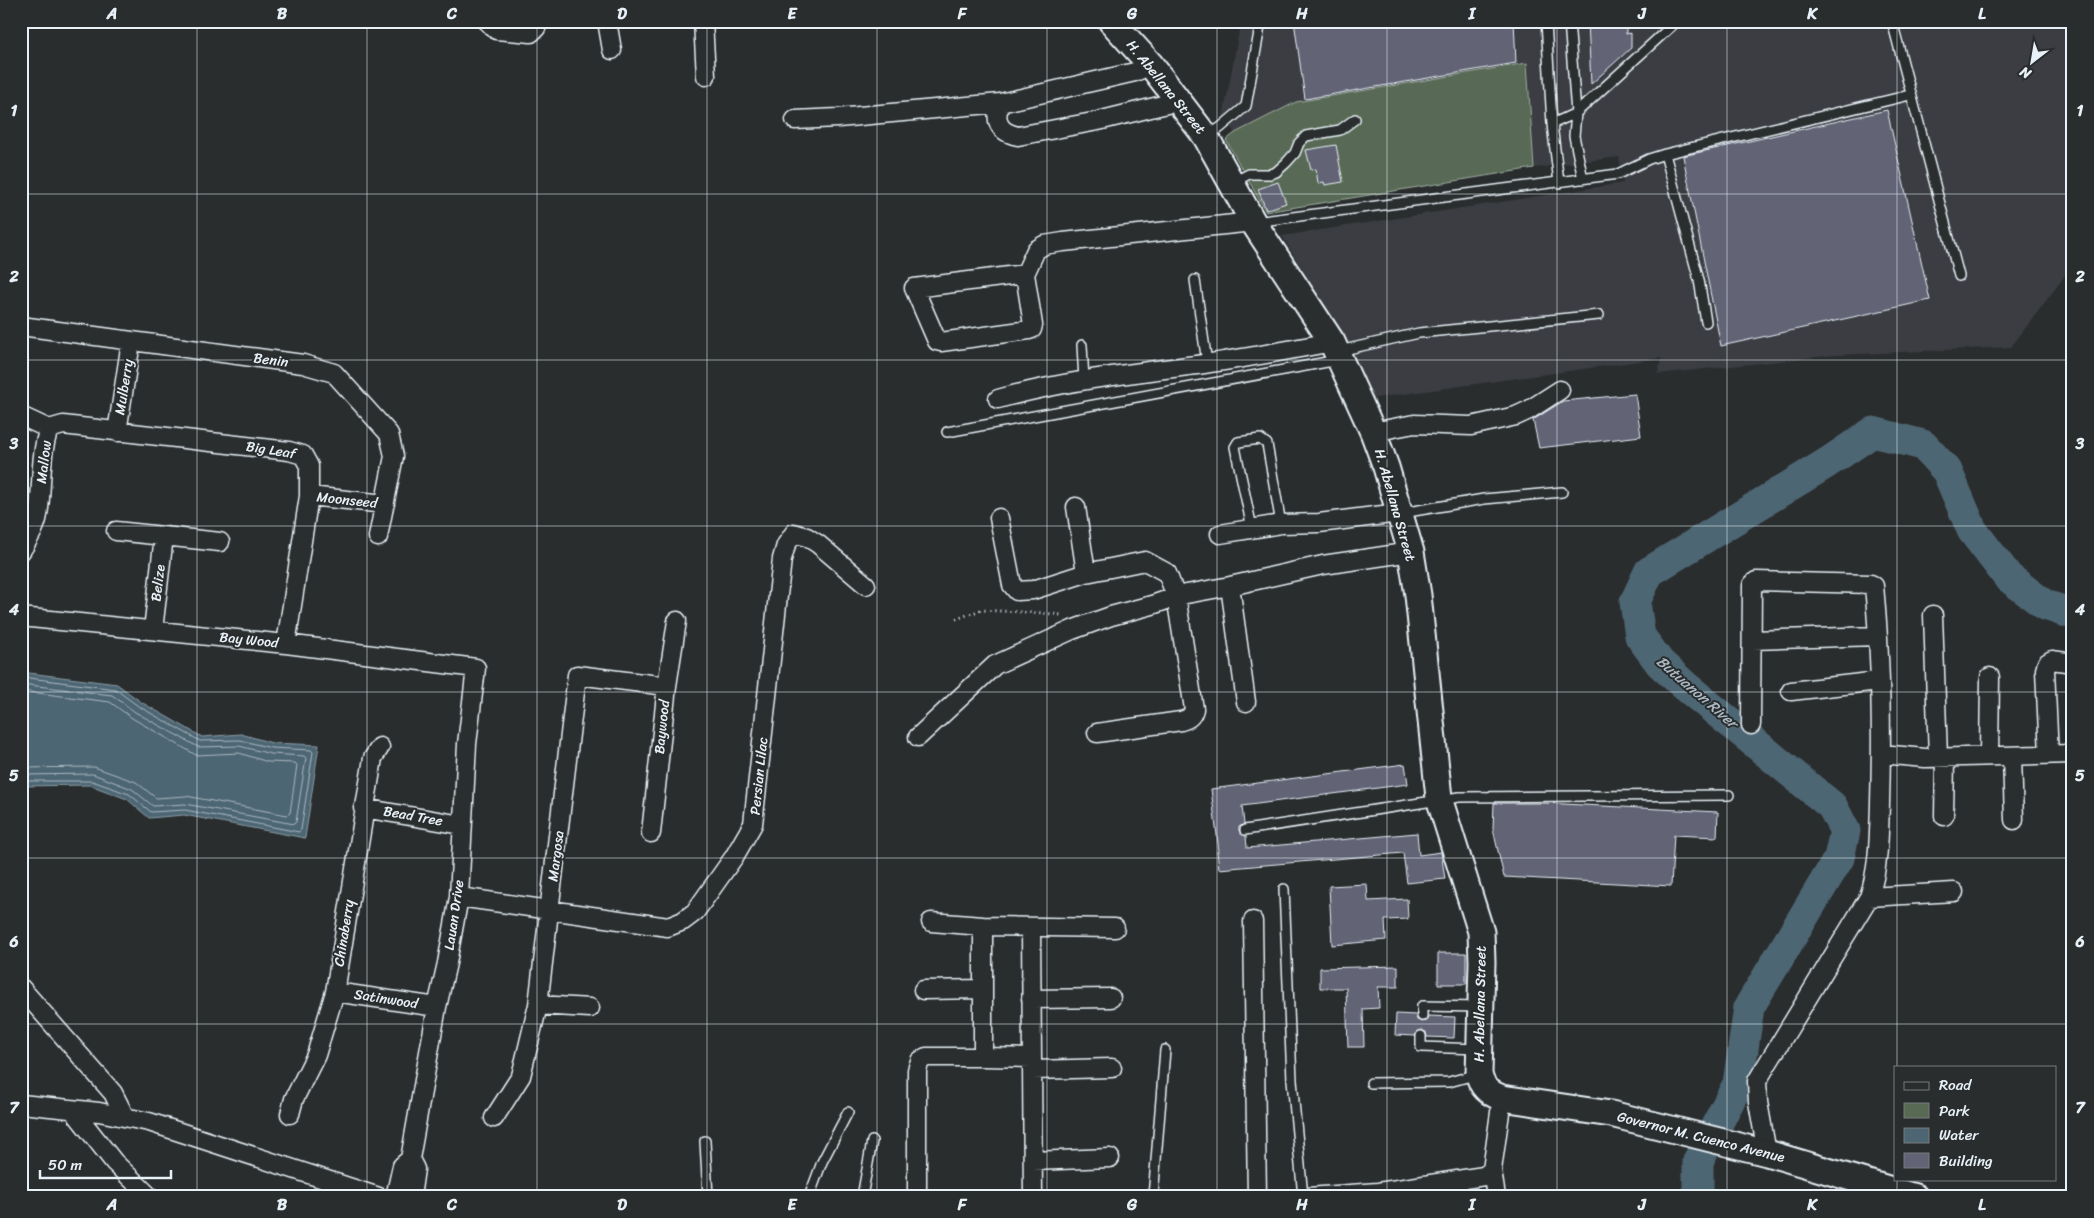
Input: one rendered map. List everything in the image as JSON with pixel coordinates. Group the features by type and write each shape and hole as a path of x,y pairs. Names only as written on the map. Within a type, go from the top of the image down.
{"main road":[{"name":"H. Abellana Street","path":"1111,21 1151,65 1206,137 1253,222 1336,351 1373,432 1386,467 1411,552 1418,596 1439,798 1481,932 1482,962 1479,1049 1489,1087"},
{"name":"Governor M. Cuenco Avenue","path":"1489,1087 1730,1143 1915,1197"}],"street":[{"path":"487,21 496,30 530,33 536,28 539,21"},
{"path":"607,21 612,50"},
{"path":"703,21 706,76"},
{"path":"795,120 848,117 1000,102 1135,72 1151,65"},
{"path":"1000,102 996,115 999,123 1010,135 1018,136 1098,121 1179,101"},
{"path":"1025,274 914,288 937,342 1032,329 1025,274 1036,250 1044,245 1253,222"},
{"name":"Benin","path":"21,326 303,364 334,374 389,434 394,456 378,537"},
{"name":"Mulberry","path":"117,432 131,342"},
{"path":"998,399 1039,388 1084,380 1207,363 1336,351"},
{"path":"1373,432 1414,424 1471,426 1516,416 1560,390"},
{"path":"23,417 49,429"},
{"name":"Big Leaf","path":"49,429 63,425 296,452 303,455 308,466 308,496 286,644"},
{"name":"Mallow","path":"21,551 33,530 38,516 49,429"},
{"name":"Moonseed","path":"308,496 385,504"},
{"path":"1076,506 1086,573"},
{"path":"1220,534 1281,524 1319,523 1399,513"},
{"path":"999,518 1012,585 1017,592 1033,590 1086,573 1145,561 1166,573 1176,596 1194,709 1192,715 1188,719 1181,721 1097,733"},
{"path":"116,532 220,542"},
{"name":"Persian Lilac","path":"459,897 550,908 668,927 683,921 695,912 734,857 753,824 782,559 786,545 794,533 807,536 866,585"},
{"name":"Belize","path":"152,630 164,536"},
{"path":"918,737 995,664 1072,630 1176,596 1323,565 1411,552"},
{"path":"1751,725 1752,640 1750,589 1752,584 1756,581 1871,584 1874,586 1882,754 1875,879 1869,897 1757,1081 1758,1102 1767,1153"},
{"path":"1230,586 1246,702"},
{"path":"1933,616 1944,816"},
{"name":"Bay Wood","path":"21,618 286,644 476,668"},
{"name":"Baywood","path":"651,833 667,686 677,621"},
{"path":"1752,640 1877,636"},
{"path":"2049,755 2045,670 2047,663 2052,660 2073,663"},
{"name":"Lauan Drive","path":"411,1197 415,1169 410,1159 459,897 467,744 476,668"},
{"name":"Margosa","path":"494,1118 521,1076 538,1005 577,676 667,686"},
{"path":"1989,756 1990,677"},
{"path":"1791,691 1879,681"},
{"name":"Chinaberry","path":"290,1114 294,1099 316,1055 334,992 363,808 373,758 380,747"},
{"path":"1882,754 1941,758 2073,754"},
{"path":"2012,756 2014,820"},
{"name":"Bead Tree","path":"363,808 462,825"},
{"path":"1869,897 1954,892"},
{"path":"1253,921 1257,1197"},
{"path":"931,922 983,926 1115,928"},
{"path":"983,926 984,1057"},
{"path":"1031,926 1033,1197"},
{"path":"21,988 113,1093 125,1117"},
{"path":"923,990 983,989"},
{"name":"Satinwood","path":"334,992 437,1007"},
{"path":"1031,999 1111,998"},
{"path":"538,1005 590,1008"},
{"path":"916,1197 917,1070 920,1061 926,1057 984,1057 1032,1064 1112,1068"},
{"path":"1489,1087 1492,1170 1496,1197"},
{"path":"21,1104 125,1117 149,1122 367,1195"},
{"path":"73,1110 114,1162 150,1197"},
{"path":"1033,1161 1110,1158"},
{"name":"Lauan Drive","path":"395,1197 402,1166 410,1159"},
{"path":"1308,1197 1378,1194 1484,1176 1492,1170"}],"lane":[{"path":"1206,137 1246,106 1261,21"},
{"path":"1546,21 1552,124 1559,183"},
{"path":"1569,21 1576,113 1574,136 1583,179"},
{"path":"1552,124 1576,113 1677,21"},
{"path":"1892,21 1959,276"},
{"path":"1253,222 1618,174 1649,159 1665,154 1910,95"},
{"path":"1231,183 1249,174 1263,175 1276,172 1295,153 1299,143 1306,136 1340,130 1356,118"},
{"path":"1665,154 1699,280 1706,322"},
{"path":"1195,280 1207,363"},
{"path":"947,432 1326,363 1336,351 1418,333 1599,315"},
{"path":"1082,345 1084,380"},
{"path":"1252,528 1235,447 1238,442 1260,439 1267,444 1281,524"},
{"path":"1399,513 1484,499 1562,492"},
{"path":"1246,830 1439,798 1729,796"},
{"path":"1284,890 1292,1080 1303,1197"},
{"path":"1422,1016 1422,1006 1480,1007"},
{"path":"1421,1036 1421,1047 1479,1049"},
{"path":"1153,1197 1165,1050"},
{"path":"1371,1083 1449,1082 1489,1087"},
{"path":"809,1197 822,1162 848,1112"},
{"path":"705,1141 708,1197"},
{"path":"862,1197 872,1141"}],"path":[{"path":"956,619 981,610 1043,612 1062,616"}],"shaded area":[{"path":"1241,21 2073,21 2073,265 2011,347 1835,355 1658,374 1661,358 1368,399 1352,356 1282,236 1623,183 1619,157 1534,168 1527,64 1296,102 1235,133 1223,117"}],"green space":[{"path":"1527,63 1534,168 1266,212 1226,140 1235,133 1296,102"}],"water":[{"path":"21,672 117,684 141,702 202,737 241,734 272,743 319,745 305,838 184,815 149,818 127,799 90,785 21,786"}],"building":[{"path":"1294,21 1514,21 1516,63 1305,99"},
{"path":"1588,21 1626,21 1626,34 1631,33 1631,48 1591,84"},
{"path":"1887,110 1930,300 1721,346 1683,156"},
{"path":"1336,145 1343,182 1325,185 1324,182 1318,183 1316,169 1311,170 1306,150"},
{"path":"1278,182 1286,203 1266,210 1258,189"},
{"path":"1635,394 1641,436 1539,448 1533,420 1563,401"},
{"path":"1405,764 1408,784 1242,806 1244,824 1239,827 1239,831 1246,836 1247,848 1417,833 1419,855 1441,852 1445,879 1407,883 1403,853 1219,869 1217,851 1219,851 1211,789"},
{"path":"1494,803 1544,803 1718,812 1717,837 1674,835 1671,886 1504,877 1493,829"},
{"path":"1367,884 1368,901 1407,899 1408,919 1385,920 1386,940 1332,945 1329,886"},
{"path":"1438,953 1466,953 1466,984 1438,984"},
{"path":"1398,966 1398,987 1378,987 1379,1008 1363,1009 1364,1047 1348,1047 1346,988 1320,988 1320,968"},
{"path":"1396,1014 1416,1015 1417,1020 1422,1022 1426,1021 1428,1016 1455,1017 1454,1038 1427,1037 1426,1032 1421,1030 1417,1031 1415,1036 1395,1035"}],"waterway":[{"name":"Butuanon River","path":"1700,1197 1698,1190 1698,1161 1738,1084 1749,1007 1839,858 1845,831 1832,806 1684,685 1660,663 1640,636 1635,602 1649,572 1827,463 1873,432 1923,445 1947,471 1972,530 2008,577 2045,605 2073,614"}]}
